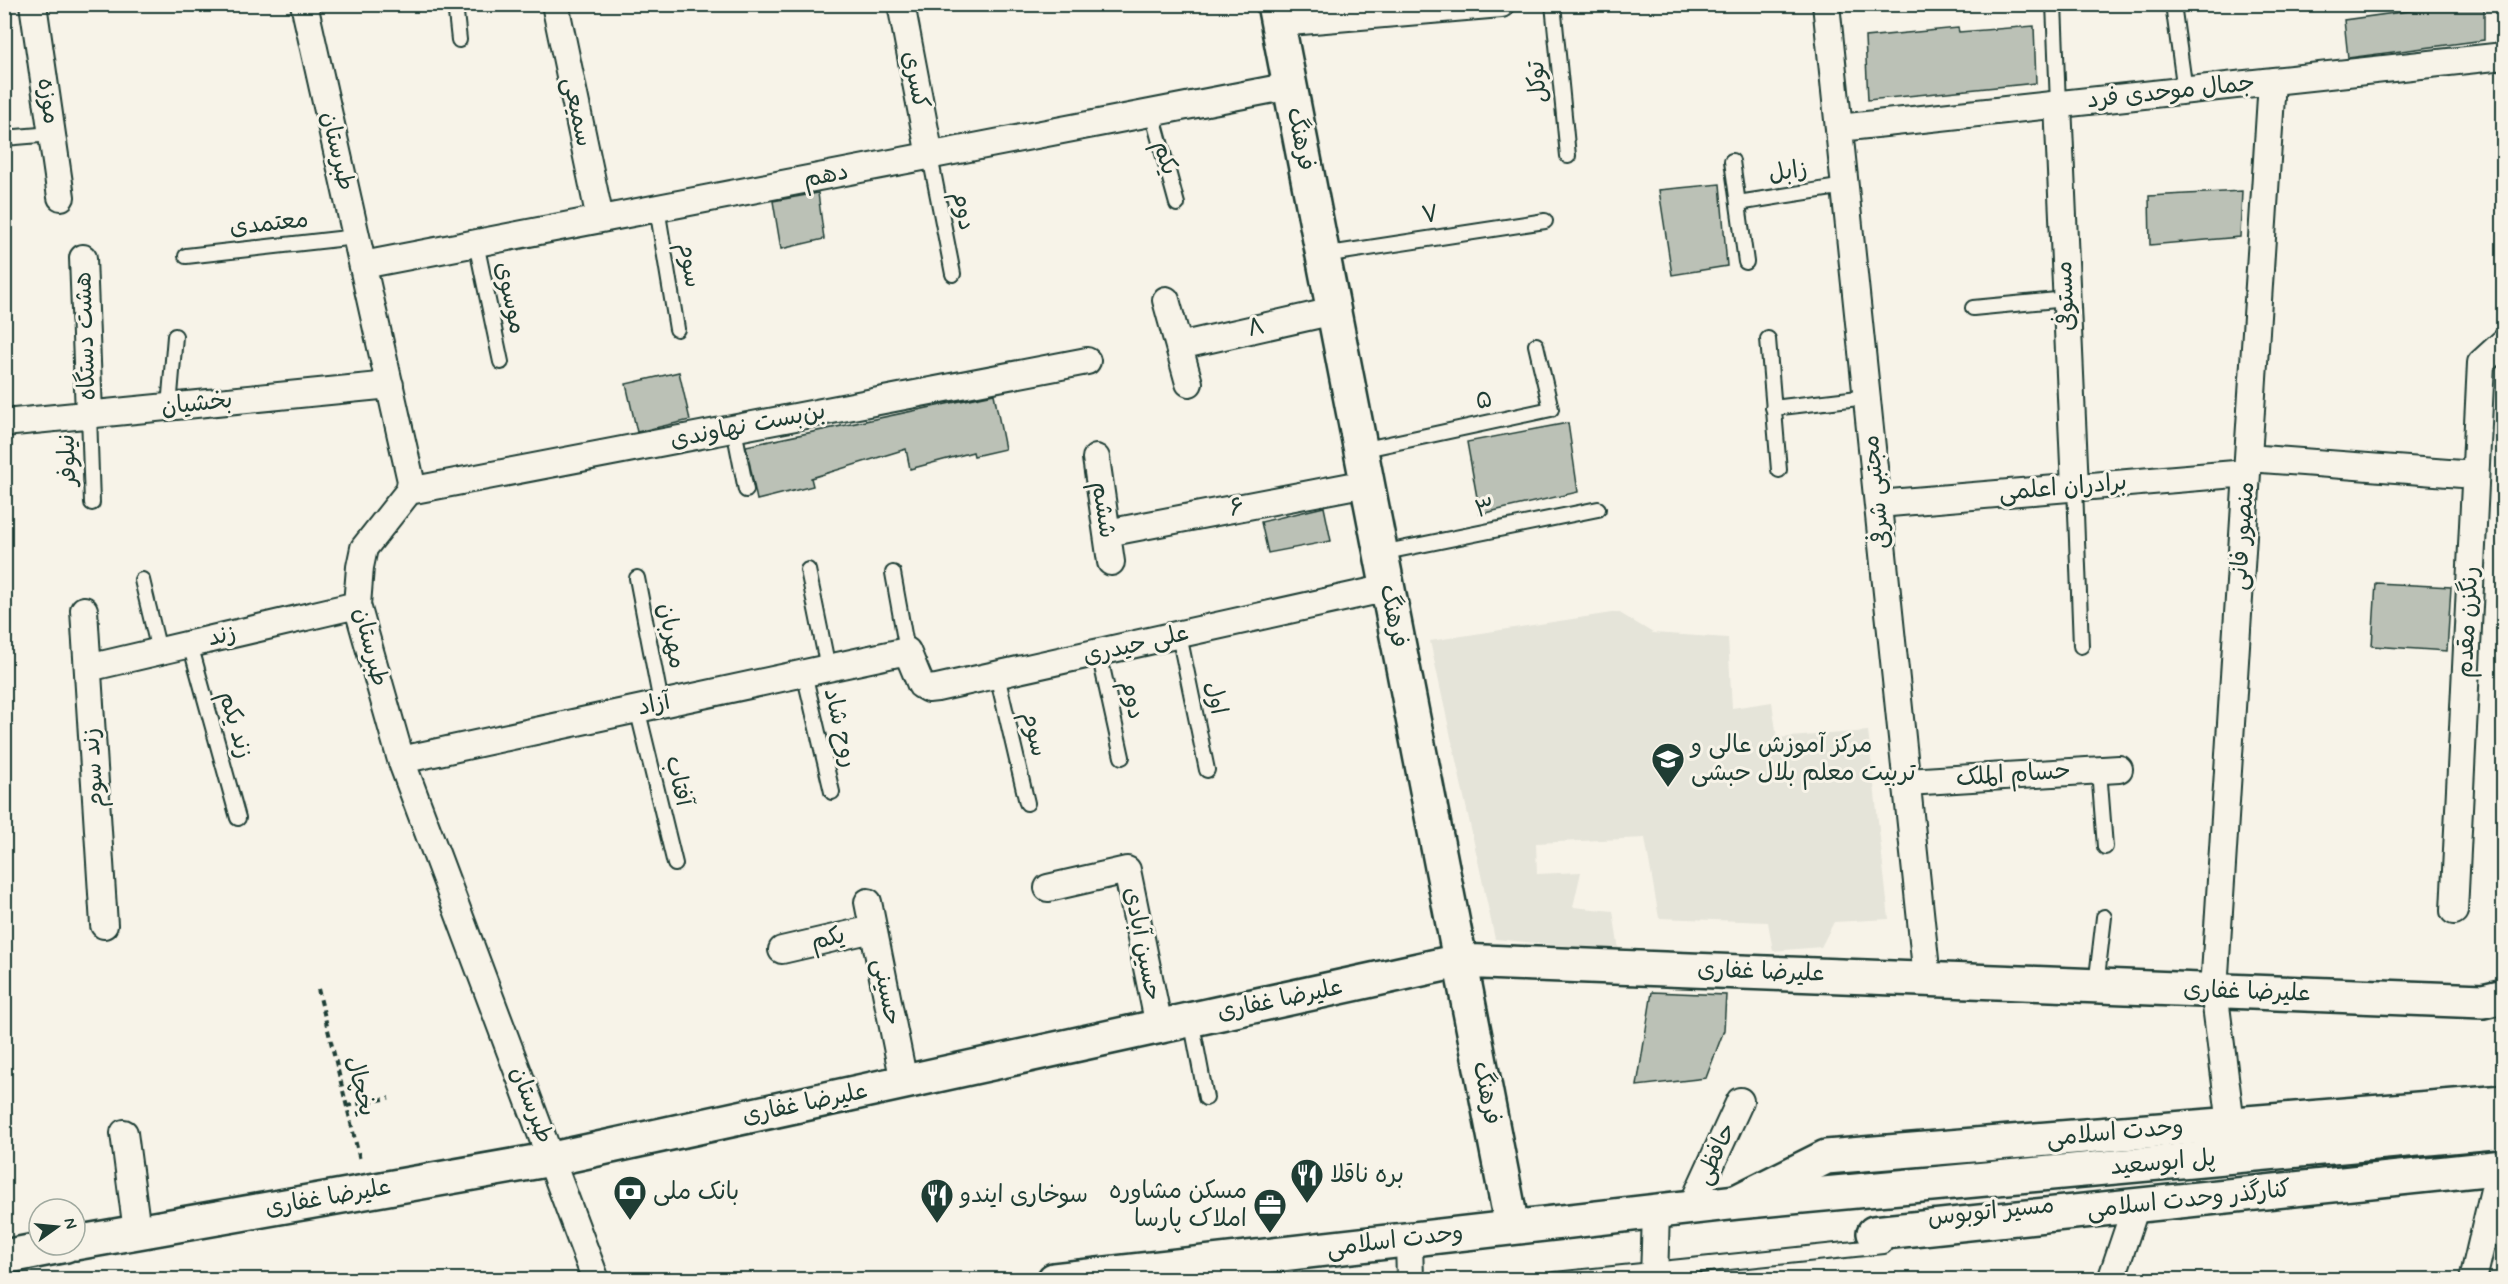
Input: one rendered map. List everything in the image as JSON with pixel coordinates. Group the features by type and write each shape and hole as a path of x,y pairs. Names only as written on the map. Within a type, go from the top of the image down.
{"street":[{"name":"موزه","path":"33,4 61,197"},
{"name":"طبرستان","path":"304,4 409,471 409,491 364,548 357,605 401,760 596,1280"},
{"name":"سمیعی","path":"555,4 600,219"},
{"path":"1276,14 1501,4"},
{"name":"مجتبی شرفی","path":"1826,4 1927,979"},
{"name":"کسری","path":"903,5 930,156"},
{"name":"فرهنگ","path":"1276,14 1512,1227"},
{"name":"جمال موحدی فرد","path":"1839,128 2504,56"},
{"name":"منصور فانی","path":"2231,1124 2214,990 2272,81"},
{"name":"دهم","path":"363,265 1290,86"},
{"name":"مستوفی","path":"2058,104 2075,488"},
{"name":"هشت دستگاه","path":"83,258 89,414"},
{"path":"1166,300 1189,383"},
{"name":"۸","path":"1179,346 1334,311"},
{"name":"رنگزن مقدم","path":"2454,911 2481,363 2504,342"},
{"name":"بن‌بست نهاوندی","path":"409,491 1087,361"},
{"name":"بخشیان","path":"4,423 390,385"},
{"name":"ششم","path":"1096,459 1111,562"},
{"name":"برادران اعلمی","path":"1878,504 2075,488 2248,466 2475,475"},
{"name":"۶","path":"1107,533 1367,483"},
{"name":"علی حیدری","path":"907,651 921,685 928,689 937,688 1388,588"},
{"name":"زند","path":"88,668 357,605"},
{"name":"زند سوم","path":"84,610 105,925"},
{"name":"آزاد","path":"401,760 907,651"},
{"name":"حسام الملک","path":"1907,782 2109,770"},
{"name":"حسین آبادی","path":"1048,888 1127,870 1158,1026"},
{"name":"حسینی","path":"868,902 904,1082"},
{"name":"یکم","path":"782,950 873,929"},
{"name":"علیرضا غفاری","path":"87,1241 552,1159 1460,961 2483,1001 2504,996"},
{"name":"حافظی","path":"1691,1208 1740,1101"},
{"name":"وحدت اسلامی","path":"1737,1202 1826,1157 2504,1102"},
{"name":"پل ابوسعید","path":"1822,1196 2504,1131"},
{"path":"124,1133 137,1231"},
{"path":"2473,1280 2497,1177"},
{"name":"کنارگذر وحدت اسلامی","path":"1874,1233 2132,1217 2497,1177"},
{"name":"وحدت اسلامی","path":"1054,1280 1737,1202 1822,1196"},
{"path":"1654,1275 1656,1211"},
{"path":"2111,1280 2132,1217"},
{"path":"1409,1239 1410,1280"},
{"path":"4,1257 27,1253"}],"lane":[{"path":"455,4 459,40"},
{"name":"توکل","path":"1553,4 1568,156"},
{"path":"2054,4 2058,104"},
{"path":"2173,4 2185,91"},
{"name":"یکم","path":"1152,113 1178,204"},
{"path":"4,138 52,134"},
{"name":"دوم","path":"930,156 953,274"},
{"path":"1732,161 1746,262"},
{"name":"زابل","path":"1738,203 1845,186"},
{"name":"سوم","path":"657,208 677,329"},
{"name":"۷","path":"1323,255 1545,220"},
{"name":"معتمدی","path":"186,256 356,237"},
{"name":"موسوی","path":"476,243 501,363"},
{"path":"1973,308 2067,299"},
{"path":"169,407 175,336"},
{"path":"1768,339 1779,470"},
{"name":"۵","path":"1361,450 1551,409 1536,345"},
{"path":"1773,408 1867,397"},
{"name":"نیلوفر","path":"89,414 92,503"},
{"path":"734,429 746,490"},
{"path":"2075,488 2081,646"},
{"name":"۳","path":"1381,553 1598,510"},
{"path":"808,570 816,670"},
{"path":"893,573 907,651"},
{"name":"مهربان","path":"637,578 649,706"},
{"path":"142,580 159,651"},
{"name":"اول","path":"1179,635 1207,770"},
{"name":"زند یکم","path":"190,644 238,818"},
{"name":"دوم","path":"1099,653 1122,757"},
{"name":"روح شاد","path":"816,670 832,792"},
{"name":"سوم","path":"998,675 1027,803"},
{"name":"آفتاب","path":"649,706 675,864"},
{"path":"2105,847 2109,770"},
{"path":"2096,986 2104,917"},
{"path":"1191,1019 1206,1098"},
{"name":"مسیر اتوبوس","path":"1555,1280 1654,1275 2060,1228"}],"path":[{"name":"یخچال","path":"318,989 366,1191"},
{"path":"347,1106 389,1098"}],"shaded area":[{"name":"مرکز آموزش عالی و تربیت معلم بلال حبشی","path":"1618,612 1653,633 1728,638 1732,708 1772,702 1777,738 1868,731 1889,919 1834,922 1821,947 1773,951 1768,922 1659,918 1645,838 1536,843 1537,874 1581,872 1573,907 1613,911 1619,951 1495,939 1430,641"}],"building":[{"path":"2415,4 2484,4 2484,40 2348,58 2344,20 2416,10"},
{"path":"2034,26 2036,83 1868,100 1865,37 1958,28 1959,32"},
{"path":"1720,184 1727,266 1672,275 1659,190"},
{"path":"2242,191 2240,237 2150,245 2149,196"},
{"path":"818,193 824,239 781,249 773,201"},
{"path":"679,372 690,420 637,432 626,384"},
{"path":"994,394 1005,449 974,456 973,452 910,469 906,449 811,478 813,486 757,500 746,446"},
{"path":"1568,423 1578,492 1480,514 1467,442"},
{"path":"1324,507 1331,541 1268,553 1261,522"},
{"path":"2376,583 2451,587 2447,651 2372,646"},
{"path":"1652,992 1726,995 1724,1030 1706,1078 1637,1086"}],"place":[{"name":"مرکز آموزش عالی و تربیت معلم بلال حبشی","path":"1668,788"},
{"name":"بره ناقلا","path":"1307,1204"},
{"name":"بانک ملی","path":"630,1221"},
{"name":"سوخاری ایندو","path":"937,1224"},
{"name":"مسکن مشاوره املاک پارسا","path":"1270,1234"}]}
